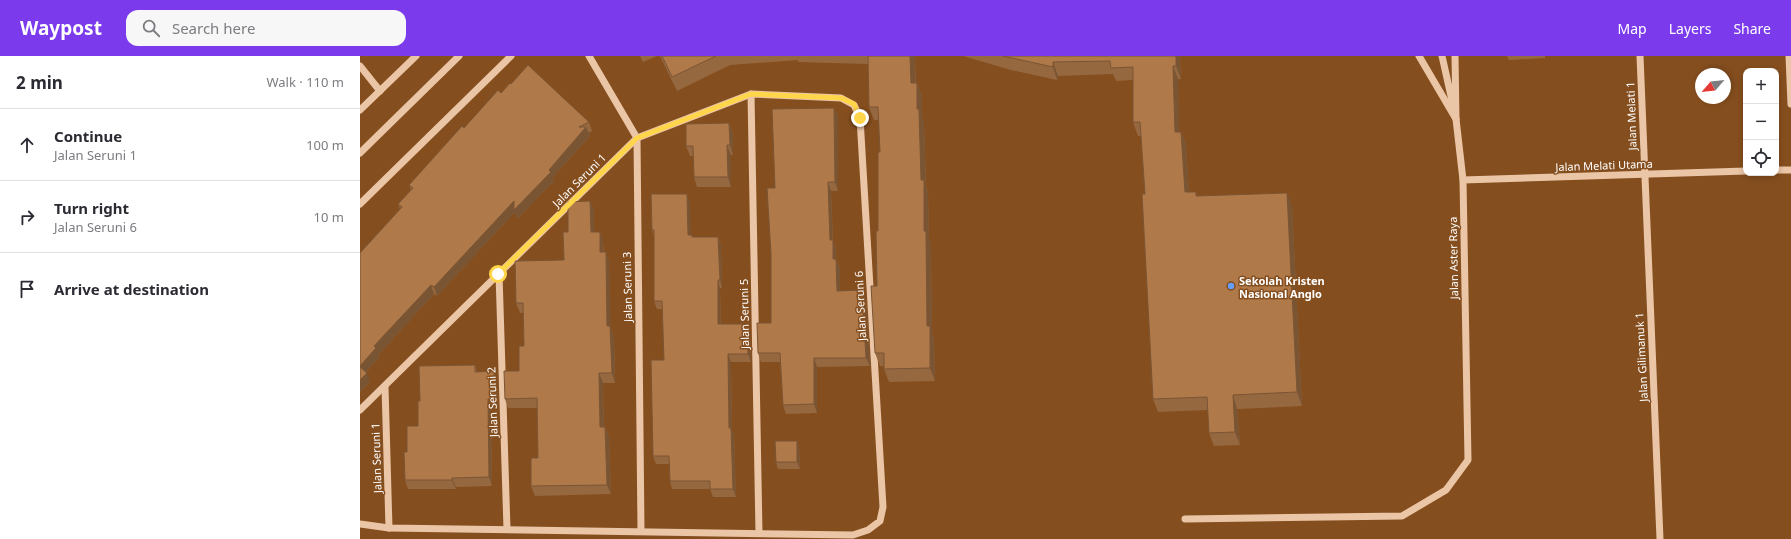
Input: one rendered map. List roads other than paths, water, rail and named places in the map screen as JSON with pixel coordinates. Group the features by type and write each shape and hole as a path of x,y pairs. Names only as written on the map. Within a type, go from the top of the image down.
{"street":[{"path":"360,110 416,56"},
{"path":"360,153 459,56"},
{"path":"360,204 511,56"},
{"name":"Jalan Seruni 3","path":"589,56 637,138 640,531"},
{"path":"1419,56 1456,120"},
{"path":"1442,56 1456,120"},
{"name":"Jalan Aster Raya","path":"1185,519 1402,516 1446,490 1468,460 1463,180 1456,120 1455,56"},
{"name":"Jalan Melati 1","path":"1640,56 1644,174"},
{"path":"1789,56 1791,104"},
{"path":"360,66 380,91"},
{"name":"Jalan Seruni 1","path":"360,410 637,138 751,94 841,98"},
{"name":"Jalan Seruni 5","path":"751,94 759,533"},
{"name":"Jalan Seruni 6","path":"759,533 854,535 868,530 880,521 883,507 860,118 854,104 841,98"},
{"path":"1779,170 1791,170"},
{"name":"Jalan Melati Utama","path":"1463,180 1743,171"},
{"name":"Jalan Gilimanuk 1","path":"1644,174 1660,539"},
{"name":"Jalan Seruni 2","path":"498,274 507,529"},
{"name":"Jalan Seruni 1","path":"385,387 389,528"},
{"path":"360,524 389,528 759,533"}],"place":[{"name":"Sekolah Kristen Nasional Anglo","path":"1231,286"}]}
